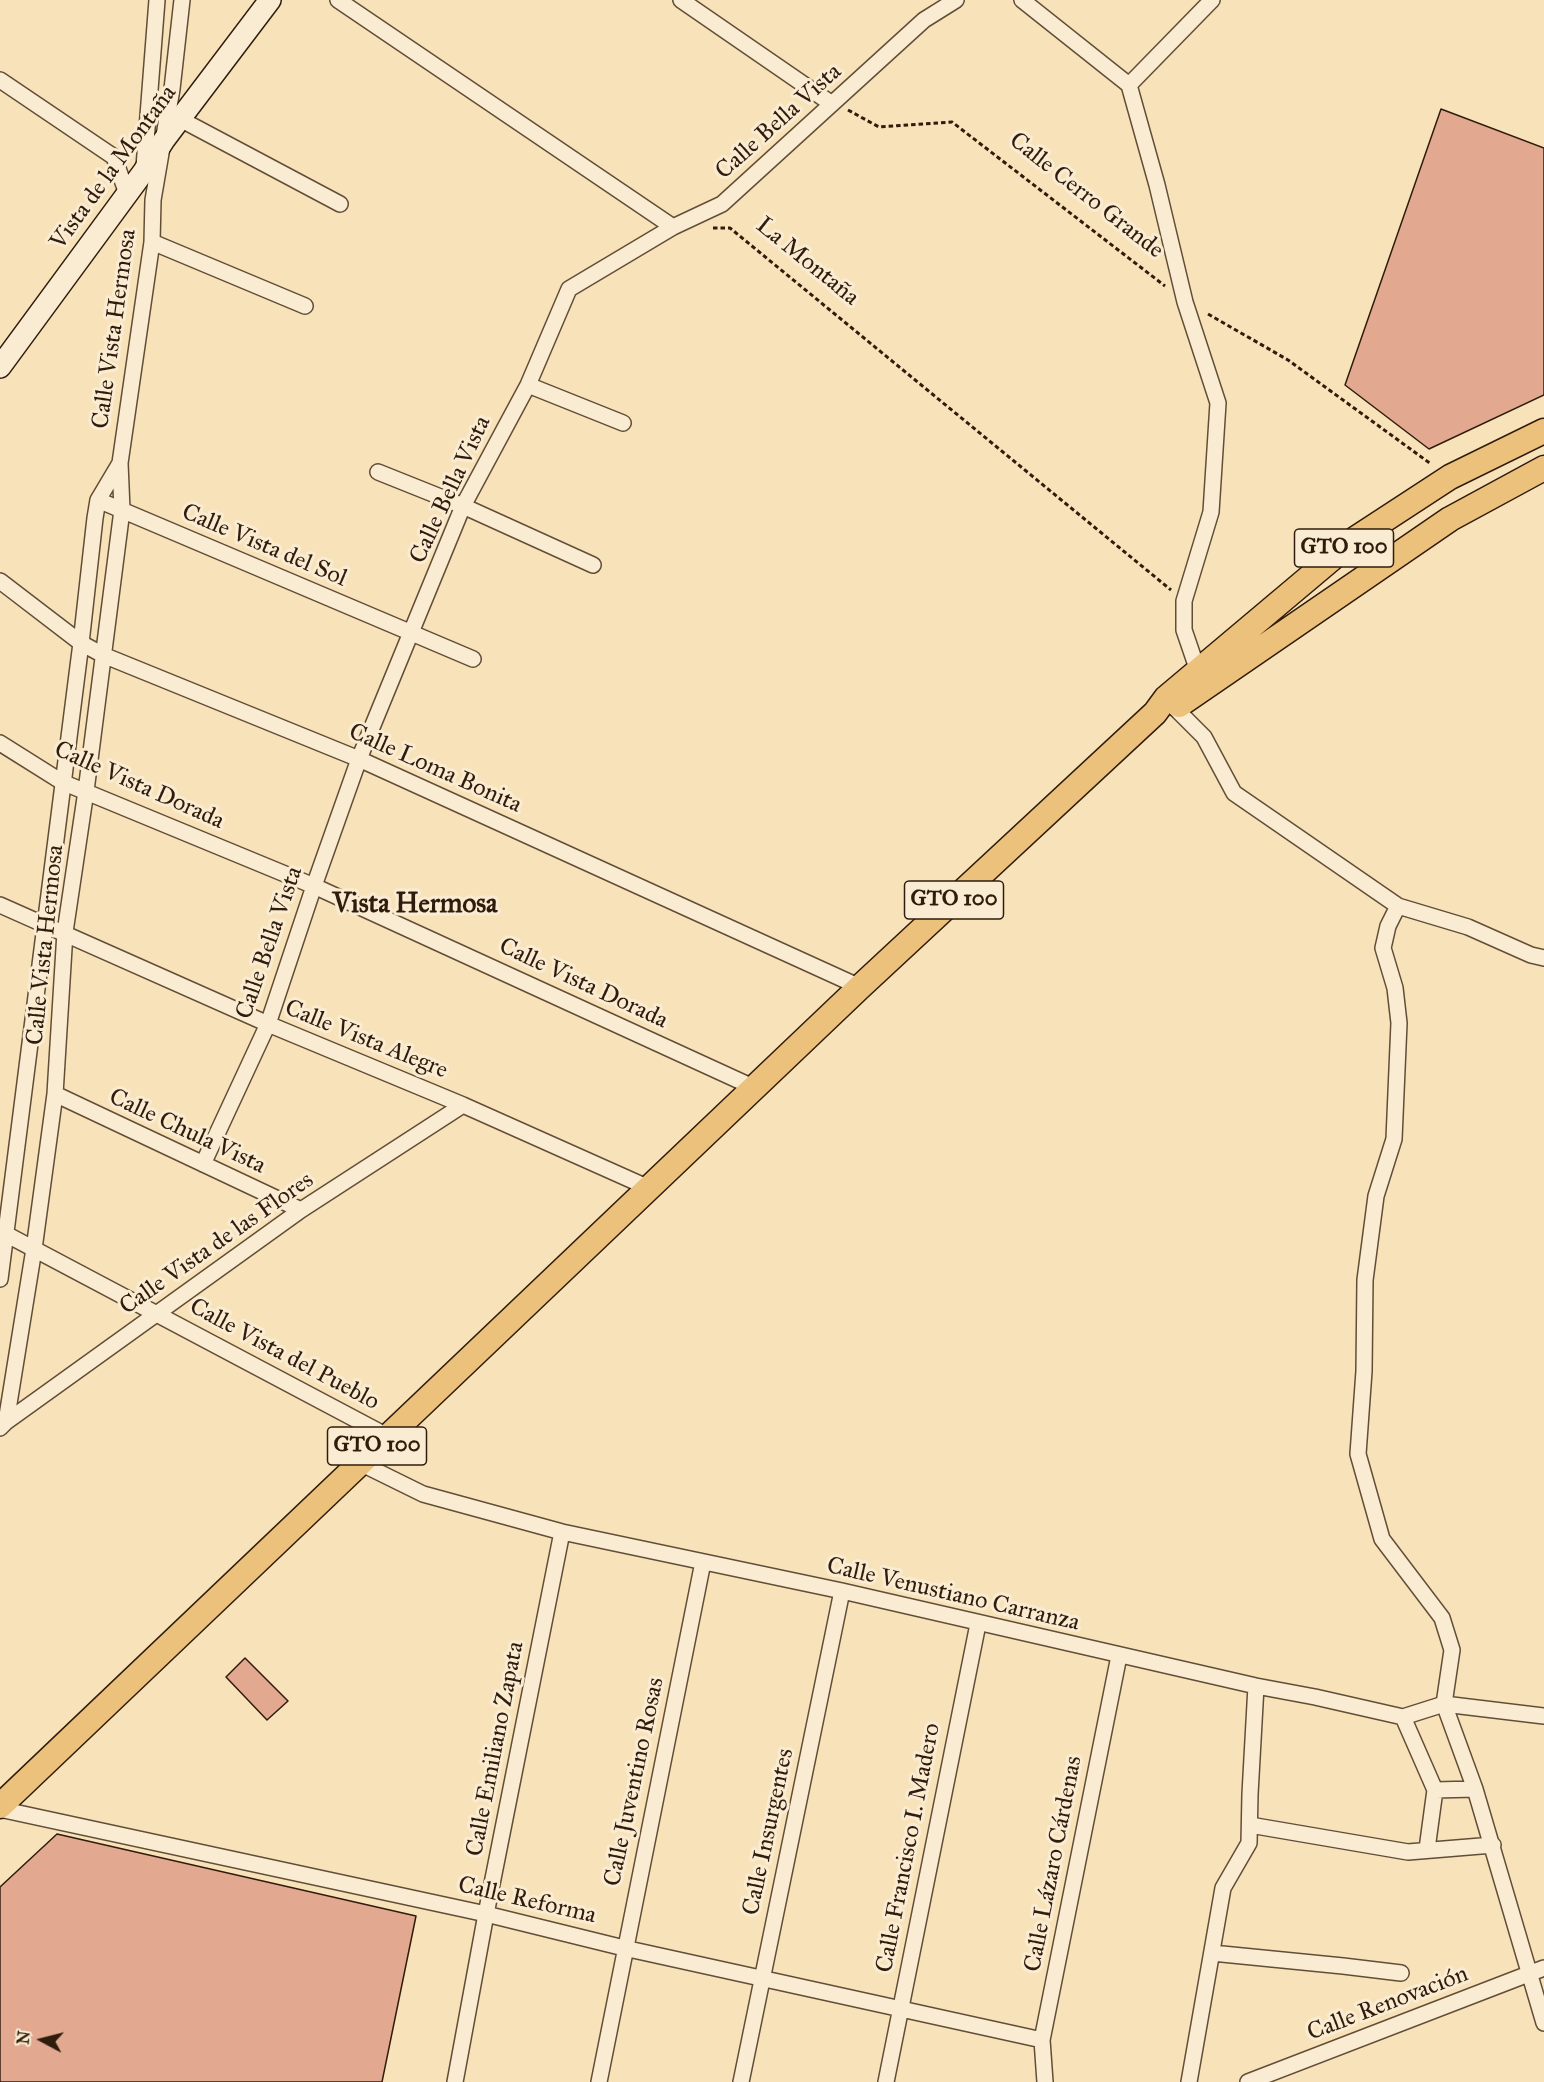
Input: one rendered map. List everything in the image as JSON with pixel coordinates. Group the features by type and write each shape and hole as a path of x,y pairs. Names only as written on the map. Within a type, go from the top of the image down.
{"main road":[{"name":"GTO 100","path":"0,1808 387,1436 860,987 1165,707 1198,671 1356,538 1450,477 1544,431"},
{"name":"GTO 100","path":"1165,707 1450,519 1544,468"}],"street":[{"name":"Calle Vista Hermosa","path":"2,1424 34,1250 55,1094 65,932 86,791 122,510 120,463 152,242 153,200 164,140 182,0"},
{"name":"Vista de la Montaña","path":"0,367 144,171 164,140 270,0"},
{"path":"338,0 674,227"},
{"path":"681,0 832,104"},
{"name":"Calle Bella Vista","path":"202,1164 268,1024 359,759 463,506 528,385 569,289 674,227 722,204 924,20 956,0"},
{"path":"1022,0 1129,85 1157,185 1185,302 1218,403 1211,512 1184,601 1184,630 1198,671"},
{"path":"1129,85 1212,0"},
{"name":"Calle Vista Hermosa","path":"153,200 144,171 154,2"},
{"path":"0,80 114,156 127,194"},
{"path":"180,119 340,204"},
{"path":"152,242 305,306"},
{"path":"528,385 623,423"},
{"name":"Calle Vista Hermosa","path":"0,1279 2,1232 45,925 98,500 120,463"},
{"path":"378,472 463,506 593,565"},
{"name":"Calle Vista del Sol","path":"98,500 474,659"},
{"name":"Calle Loma Bonita","path":"0,581 81,643 103,655 359,759 860,987"},
{"path":"1165,707 1204,737 1234,793 1398,906 1468,927 1531,955 1544,958"},
{"name":"Calle Vista Dorada","path":"0,743 62,782 314,886 755,1088"},
{"name":"Calle Vista Alegre","path":"0,905 268,1024 463,1105 649,1188"},
{"path":"1398,906 1388,926 1383,948 1395,988 1399,1023 1394,1139 1376,1196 1365,1280 1364,1371 1358,1454 1382,1539 1442,1618 1452,1650 1444,1704 1537,1971 1544,2023"},
{"name":"Calle Chula Vista","path":"55,1094 301,1210"},
{"name":"Calle Vista de las Flores","path":"2,1424 301,1210 463,1105"},
{"name":"Calle Vista del Pueblo","path":"2,1232 387,1436"},
{"name":"Calle Venustiano Carranza","path":"360,1462 423,1494 562,1532 842,1591 1119,1656 1403,1717"},
{"name":"Calle Emiliano Zapata","path":"454,2082 562,1532"},
{"name":"Calle Juventino Rosas","path":"598,2082 703,1562"},
{"name":"Calle Insurgentes","path":"741,2082 842,1591"},
{"name":"Calle Francisco I. Madero","path":"886,2082 978,1624"},
{"name":"Calle Lázaro Cárdenas","path":"1045,2082 1042,2040 1119,1656"},
{"path":"1189,2082 1223,1888 1249,1843 1256,1686"},
{"path":"1427,1849 1435,1790 1403,1717 1444,1704 1544,1716"},
{"path":"1435,1790 1475,1789"},
{"name":"Calle Reforma","path":"0,1808 486,1914 624,1948 1042,2040"},
{"path":"1250,1825 1408,1852 1492,1845"},
{"path":"1212,1953 1401,1973"},
{"name":"Calle Renovación","path":"1248,2082 1537,1971"}],"path":[{"name":"Calle Cerro Grande","path":"832,104 858,114 879,127 952,122 1185,302 1288,360 1450,477"},
{"name":"La Montaña","path":"708,228 730,228 1184,601"}],"building":[{"path":"1441,109 1544,148 1544,395 1429,449 1345,385"},
{"path":"245,1658 288,1701 267,1720 226,1677"},
{"path":"57,1834 416,1916 382,2082 0,2082 0,1887"}],"district":[{"name":"Vista Hermosa","path":"415,905"}]}
